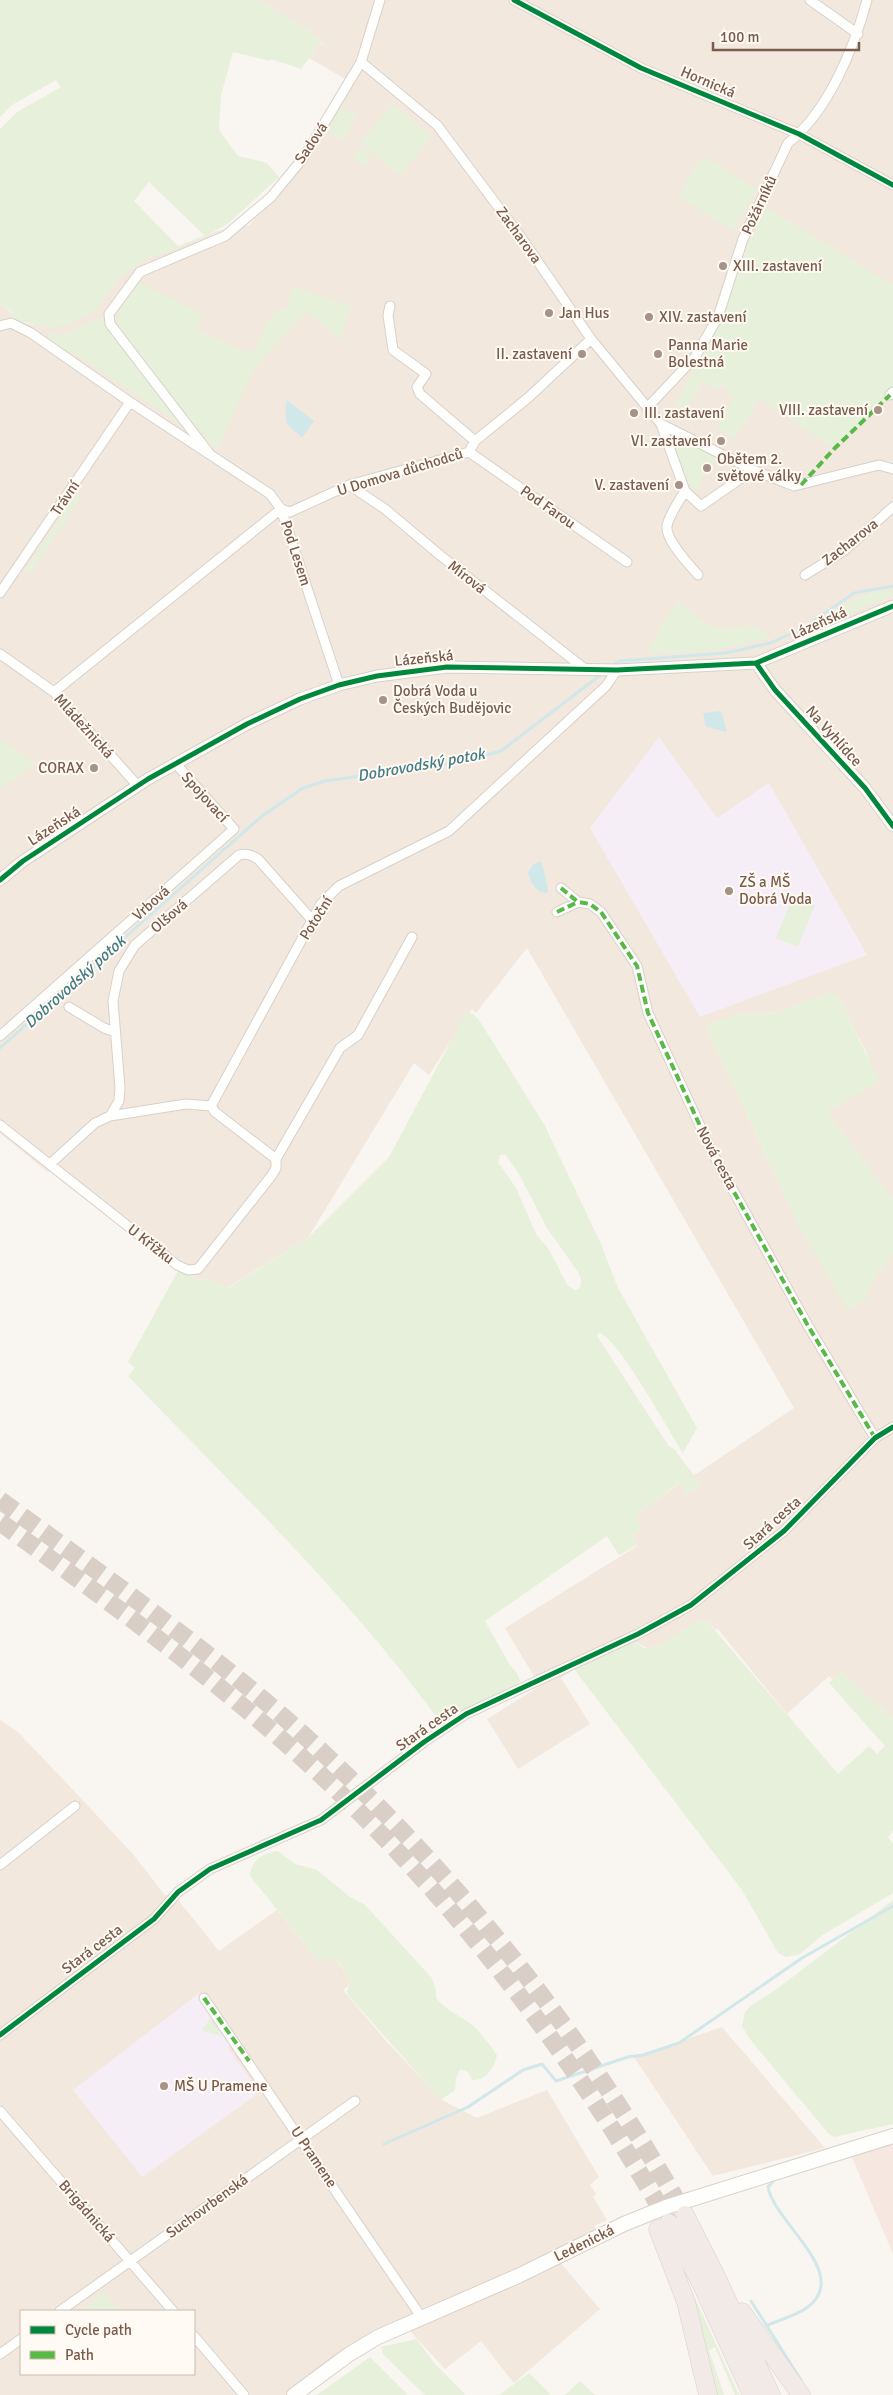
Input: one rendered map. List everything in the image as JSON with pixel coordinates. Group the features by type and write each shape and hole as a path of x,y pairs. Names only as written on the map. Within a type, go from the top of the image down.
{"highway":[{"path":"671,2222 715,2274 801,2395"},
{"path":"671,2222 686,2302 708,2395"},
{"path":"671,2222 752,2395"},
{"path":"715,2274 770,2395"}],"main road":[{"name":"Ledenická","path":"294,2395 373,2340 518,2276 624,2224 666,2206 893,2136"}],"street":[{"name":"Sadová","path":"120,336 110,324 109,314 140,272 230,233 271,197 304,157 361,62 380,0"},
{"name":"Hornická","path":"514,0 641,68 799,134 893,185"},
{"path":"810,0 858,34"},
{"name":"Požárníků","path":"647,408 695,357 718,317 743,239 788,143 799,134 822,104 858,34 867,0"},
{"name":"Zacharova","path":"361,62 437,125 523,240 591,339 661,424 684,490"},
{"path":"390,306 388,315 393,350 426,374 418,387 420,394 475,441"},
{"name":"Pod Lesem","path":"0,326 12,323 31,333 130,402 270,494 281,509 339,685"},
{"name":"Pod Lesem","path":"120,336 210,453"},
{"name":"U Domova důchodců","path":"281,509 290,512 349,486 469,452 475,441 529,397 591,339"},
{"name":"Trávní","path":"0,593 130,402"},
{"name":"Zacharova","path":"661,424 753,470 794,486 879,466 893,469"},
{"name":"Pod Farou","path":"469,452 627,562"},
{"path":"698,575 678,551 668,534 667,526 684,490 700,506 753,470"},
{"name":"Mírová","path":"349,486 385,509 585,669"},
{"name":"Zacharova","path":"805,575 845,550 893,507"},
{"path":"54,692 281,509"},
{"name":"Lázeňská","path":"0,880 22,861 138,786 176,764 256,720 300,699 339,685 376,676 447,667 617,670 756,663 893,606"},
{"name":"Mládežnická","path":"0,654 54,692 138,786"},
{"name":"Na Vyhlídce","path":"756,663 775,690 865,788 893,826"},
{"name":"Potoční","path":"211,1106 322,904 339,886 449,831 606,686 617,670"},
{"name":"Spojovací","path":"176,764 234,829"},
{"name":"Vrbová","path":"0,1036 234,829"},
{"name":"Olšová","path":"110,1116 119,1101 120,1088 113,1001 119,971 135,945 239,855 248,854 258,859 312,920"},
{"name":"Nová cesta","path":"561,888 578,902 590,904 602,912 637,966 648,1013 713,1154 807,1324 875,1438"},
{"path":"557,912 578,902"},
{"name":"U Křížku","path":"0,1125 177,1265 188,1270 198,1269 272,1175 276,1168 276,1159 340,1048 358,1035 412,937"},
{"path":"69,1007 114,1032"},
{"path":"50,1164 95,1122 110,1116 186,1104 211,1106 276,1159"},
{"name":"Stará cesta","path":"0,2035 154,1919 178,1892 196,1878 321,1820 424,1742 466,1714 638,1634 691,1605 784,1531 875,1438 893,1427"},
{"path":"0,1865 75,1806"},
{"name":"U Pramene","path":"204,1998 302,2138 422,2318"},
{"name":"Suchovrbenská","path":"61,2310 355,2101"},
{"name":"Brigádnická","path":"0,2111 172,2310"},
{"path":"195,2337 244,2395"},
{"path":"2,2350 20,2340"}],"shaded area":[{"path":"258,0 893,0 893,1200 830,1117 832,1109 876,1083 867,1053 850,1022 842,1001 831,993 777,1012 738,1015 707,1029 798,1224 866,1294 876,1275 893,1255 893,1719 842,1672 833,1680 829,1676 787,1714 718,1629 716,1630 706,1620 659,1646 647,1648 634,1641 574,1669 561,1678 590,1724 518,1769 487,1719 540,1686 505,1628 637,1546 633,1536 641,1528 636,1515 680,1483 794,1408 527,948 476,1013 472,1009 429,1075 414,1063 308,1238 227,1288 209,1279 198,1280 175,1269 50,1172 47,1172 0,1133 0,304 13,314 12,320 35,325 15,202 166,251 217,231 250,225 351,82 309,58 320,43 328,48 309,31"},
{"name":"ZŠ a MŠ Dobrá Voda","path":"659,737 717,818 769,783 867,955 700,1017 590,828"},
{"path":"0,1720 18,1732 58,1774 133,1854 164,1894 179,1901 219,1951 277,1910 320,1963 328,1958 332,1958 338,1963 350,1977 348,1986 343,1990 387,2042 442,2100 477,2118 547,2090 599,2177 590,2185 596,2194 593,2197 607,2220 594,2226 596,2231 552,2253 600,2309 514,2383 481,2341 445,2369 400,2320 303,2395 0,2395"},
{"name":"MŠ U Pramene","path":"198,1994 233,2044 228,2046 229,2050 251,2080 247,2083 256,2095 142,2177 73,2090"},
{"path":"722,2027 825,2148 713,2176 634,2057"},
{"path":"893,2142 893,2254 851,2155"}],"green space":[{"path":"0,0 258,0 309,31 323,44 341,56 320,43 301,69 271,59 270,61 233,52 221,95 219,130 238,156 267,163 279,177 229,223 201,239 150,257 119,279 96,310 70,324 53,328 12,320 13,313 0,304 0,129 17,112 61,87 56,80 12,105 0,117","holes":["149,182 204,235 178,246 134,201"]},
{"path":"392,104 432,136 400,176 360,143"},
{"path":"342,107 357,116 342,141 327,131"},
{"path":"361,149 365,150 370,156 367,167 360,165 353,157 355,152"},
{"path":"703,156 758,190 732,230 678,196"},
{"path":"766,207 893,285 893,387 864,421 834,448 759,399 735,439 716,428 734,399 727,394 729,390 722,385 719,390 703,381 686,411 675,404 721,322 748,244"},
{"path":"137,282 203,314 196,329 244,352 254,351 271,318 281,309 288,307 292,287 351,306 340,340 306,311 253,371 217,449 207,442 185,412 171,399 119,327 116,307"},
{"path":"101,317 185,427 76,355 49,340 48,336 50,333 63,335"},
{"path":"675,436 717,457 693,493 671,440"},
{"path":"77,494 81,497 30,574 25,570"},
{"path":"893,590 893,595 805,633 835,610 855,599 867,594"},
{"path":"678,600 708,624 722,628 756,627 769,638 712,651 648,654 657,633"},
{"path":"0,739 36,764 0,789"},
{"path":"793,896 815,905 798,947 776,938"},
{"path":"831,993 837,995 842,1001 850,1022 878,1077 876,1083 871,1087 832,1109 830,1117 893,1200 893,1255 876,1275 866,1294 868,1298 848,1311 798,1224 707,1029 709,1023 738,1015 777,1012"},
{"path":"472,1013 479,1020 544,1124 601,1244 618,1288 697,1428 683,1453 618,1350 607,1338 599,1333 597,1336 668,1445 675,1450 701,1485 687,1495 679,1483 636,1515 641,1528 633,1536 637,1545 619,1555 607,1536 485,1621 520,1681 516,1685 443,1720 435,1715 364,1626 288,1541 128,1376 135,1368 128,1362 178,1271 198,1280 209,1279 228,1288 308,1238 389,1157 466,1014","holes":["500,1155 506,1155 520,1176 547,1228 578,1272 581,1279 580,1288 575,1290 568,1286 548,1248 536,1234 516,1188 498,1162"]},
{"path":"706,1620 838,1774 869,1746 877,1754 885,1746 829,1683 842,1672 893,1719 893,1831 888,1837 893,1844 893,1893 821,1936 800,1954 786,1957 778,1953 742,1890 574,1669 634,1641 644,1648 659,1646 693,1623"},
{"path":"278,1851 295,1864 317,1870 350,1897 365,1905 431,1977 436,1989 436,1998 439,2002 476,2029 497,2055 492,2068 486,2076 472,2080 468,2072 460,2069 456,2078 455,2090 441,2100 347,1994 350,1977 340,1965 330,1959 320,1963 250,1876 255,1861 263,1855"},
{"path":"893,1900 893,2124 834,2137 828,2133 749,2038 742,2026 745,2012"},
{"path":"210,2019 215,2021 221,2036 203,2031 203,2028"},
{"path":"691,2289 739,2395 735,2395 715,2347 709,2350 724,2395 712,2395 687,2290"},
{"path":"104,2291 121,2310 87,2310 85,2308"},
{"path":"417,2339 434,2363 466,2395 425,2395 383,2354 381,2347"},
{"path":"370,2357 408,2395 317,2395"},
{"path":"529,2373 551,2395 499,2395"},
{"path":"580,2381 595,2395 565,2395"}],"water":[{"path":"287,400 314,421 302,438 287,424 285,408"},
{"path":"721,711 727,732 706,727 703,713"},
{"path":"540,861 545,874 547,893 539,891 534,886 528,872 533,865"}],"waterway":[{"name":"Dobrovodský potok","path":"612,666 619,661 726,653 770,643 802,629 854,593 893,586"},
{"name":"Dobrovodský potok","path":"0,1048 262,816 303,788 325,781 461,762 501,751 603,673"},
{"path":"384,2144 468,2107 523,2070 542,2064 556,2081 628,2057 643,2055 679,2043 802,1958 893,1906"},
{"path":"766,2326 805,2309 818,2296 821,2281 817,2265 808,2249 773,2201 768,2187 775,2179"},
{"path":"751,2301 801,2380"}],"tunnel":[{"path":"0,1500 146,1607 253,1691 346,1775 402,1831 456,1890 555,2013 601,2078 685,2215"},
{"path":"0,1522 139,1624 240,1704 332,1785 388,1841 492,1961 540,2023 585,2088 669,2223"}],"marked path":[{"path":"801,485 834,449 890,395"},
{"path":"561,888 578,902 590,904 601,912 637,966 648,1013 713,1154 807,1324 875,1438"},
{"path":"557,912 578,902"},
{"path":"204,1998 249,2061"}],"cycle path":[{"path":"514,0 641,68 799,134 893,185"},
{"path":"0,880 23,861 148,779 247,724 300,699 339,685 377,676 447,667 617,670 756,663 893,606"},
{"path":"756,663 775,690 865,788 893,826"},
{"path":"0,2035 154,1919 178,1892 210,1869 321,1820 424,1742 466,1714 638,1634 691,1605 784,1531 875,1438 893,1427"}],"place":[{"name":"XIII. zastavení","path":"723,266"},
{"name":"Jan Hus","path":"549,313"},
{"name":"XIV. zastavení","path":"649,317"},
{"name":"II. zastavení","path":"582,354"},
{"name":"Panna Marie Bolestná","path":"658,354"},
{"name":"VIII. zastavení","path":"878,410"},
{"name":"III. zastavení","path":"634,413"},
{"name":"VI. zastavení","path":"721,441"},
{"name":"Obětem 2. světové války","path":"707,468"},
{"name":"V. zastavení","path":"679,485"},
{"name":"Dobrá Voda u Českých Budějovic","path":"383,700"},
{"name":"CORAX","path":"94,768"},
{"name":"ZŠ a MŠ Dobrá Voda","path":"729,891"},
{"name":"MŠ U Pramene","path":"164,2086"}]}
